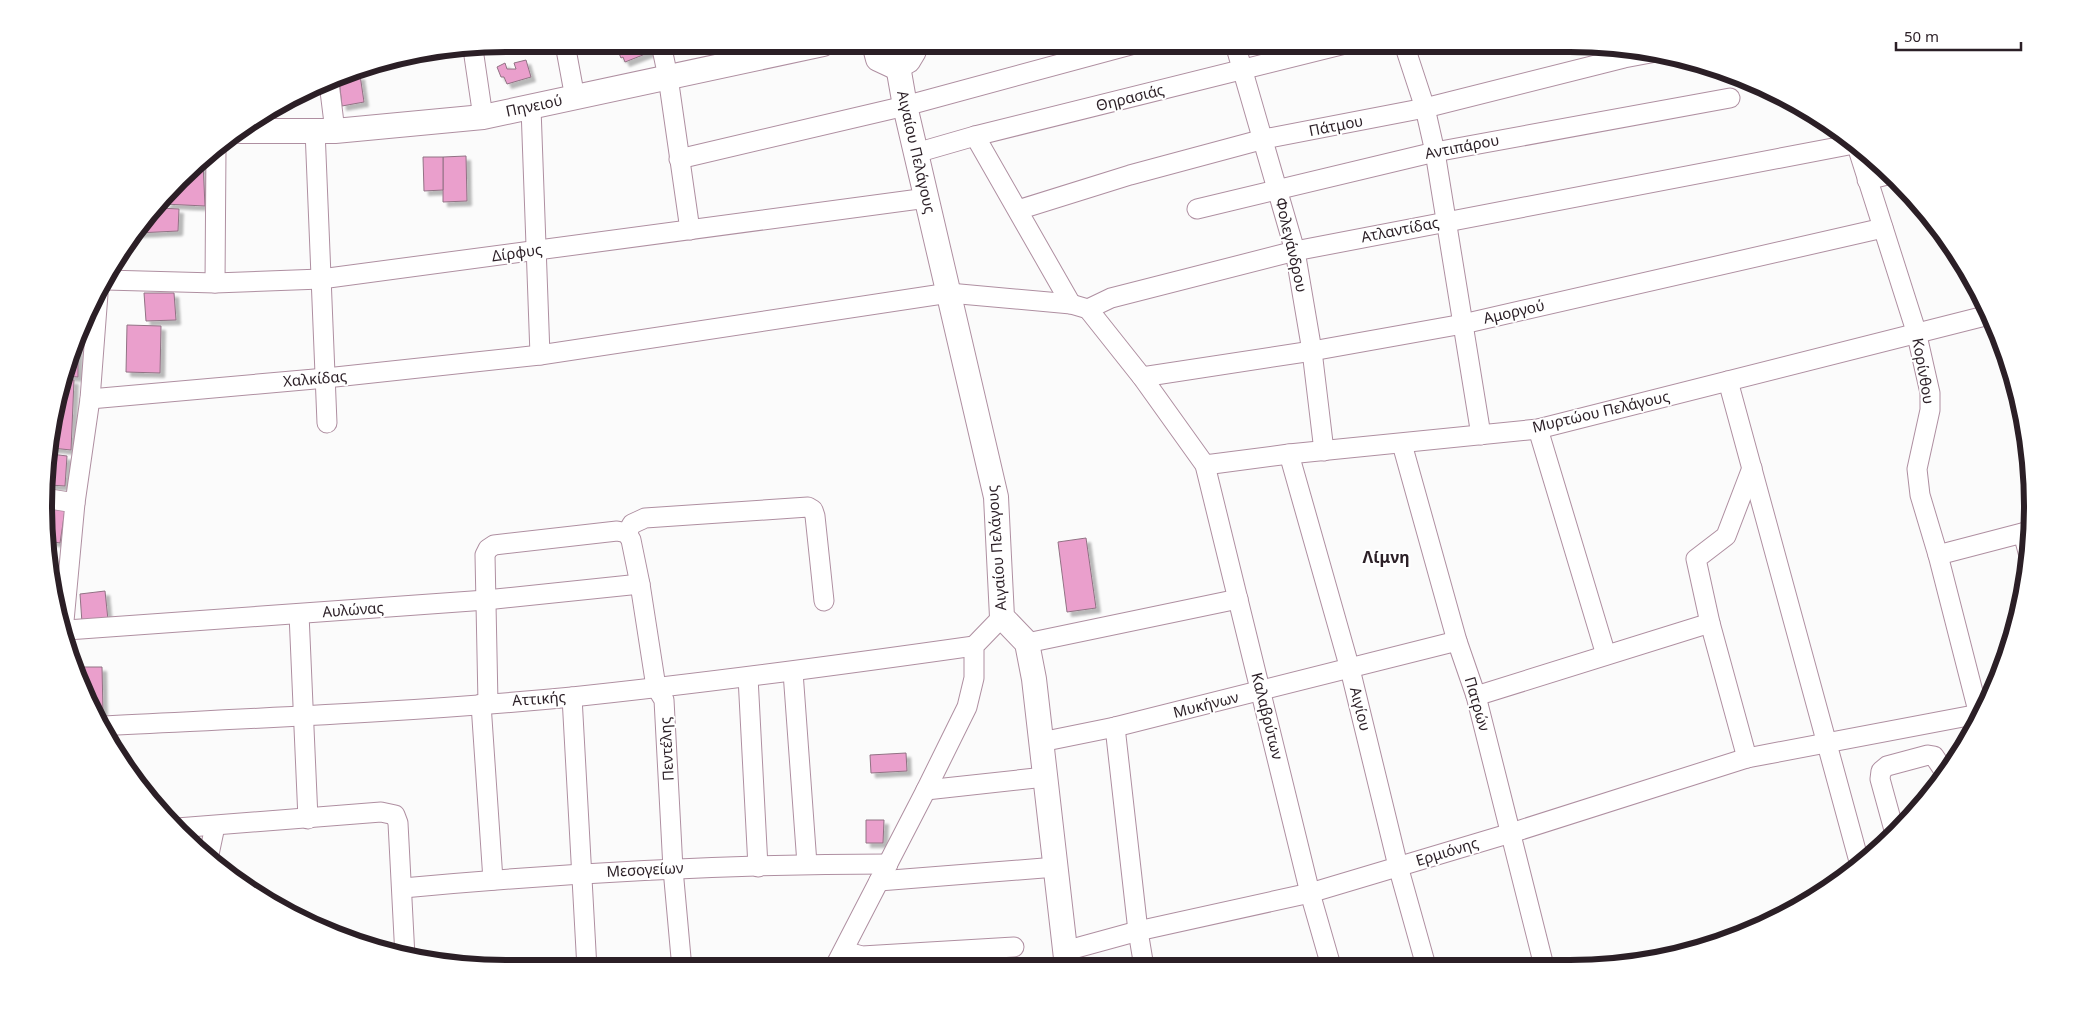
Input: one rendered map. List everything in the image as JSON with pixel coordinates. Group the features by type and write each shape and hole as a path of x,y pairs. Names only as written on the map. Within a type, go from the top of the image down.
{"main road":[{"name":"Πηνειού","path":"254,129 325,130 483,117 785,52"},
{"path":"875,52 882,63 898,66 912,57 913,52"},
{"name":"Αιγαίου Πελάγους","path":"898,66 905,106 996,497 1002,617 1027,643"},
{"path":"1027,643 1041,742 1066,959"}],"street":[{"path":"566,52 575,98"},
{"path":"663,52 690,230"},
{"path":"679,159 905,106 1104,52"},
{"name":"Φολεγάνδρου","path":"1237,52 1295,251 1312,351 1324,451"},
{"name":"Θηρασιάς","path":"916,153 975,136 1314,52"},
{"path":"1407,52 1425,108 1435,152 1480,435"},
{"path":"475,53 483,117"},
{"name":"Πάτμου","path":"1018,210 1130,174 1264,139 1425,108 1632,57"},
{"path":"327,423 321,279 325,130 329,89"},
{"name":"Αντιπάρου","path":"1197,209 1277,188 1435,152 1730,98"},
{"path":"531,108 540,355"},
{"path":"975,136 1018,210 1079,307 1142,377 1205,465"},
{"name":"Ατλαντίδας","path":"1079,307 1295,251 1445,221 1847,147"},
{"name":"Κορίνθου","path":"1859,157 1916,332 1930,393 1930,410 1917,469 1920,495 1938,555 1977,707"},
{"path":"215,284 216,158"},
{"path":"1867,180 1881,176"},
{"name":"Δίρφυς","path":"112,280 215,284 321,279 926,198"},
{"name":"Αμοργού","path":"1142,377 1312,351 1463,324 1883,228"},
{"path":"949,293 1079,307"},
{"name":"Χαλκίδας","path":"90,399 326,378 540,355 949,293"},
{"path":"65,611 75,503 90,399 97,311"},
{"name":"Μυρτώου Πελάγους","path":"1205,465 1289,454 1538,429 1982,317"},
{"path":"1728,381 1858,857"},
{"path":"1538,429 1606,655"},
{"name":"Πατρών","path":"1402,444 1457,641 1476,696 1543,961"},
{"name":"Αιγίου","path":"1289,454 1350,668 1398,866 1425,961"},
{"name":"Καλαβρύτων","path":"1205,465 1310,893 1330,961"},
{"path":"1747,758 1710,623 1696,559 1726,536 1752,468"},
{"path":"52,499 75,503"},
{"path":"493,880 485,703 485,555 488,549 494,545 617,531 627,533 632,524 645,518 808,506 813,510 815,516 824,601"},
{"name":"Πεντέλης","path":"627,533 640,584 656,686 664,700 673,868 681,961"},
{"path":"1938,555 2023,533"},
{"name":"Αυλώνας","path":"70,630 486,600 640,584"},
{"path":"1027,643 1238,598"},
{"path":"299,614 308,819"},
{"path":"838,961 967,707 974,678 974,646 1002,617"},
{"path":"1476,696 1710,623"},
{"name":"Μυκήνων","path":"1041,742 1115,727 1457,641"},
{"name":"Αττικής","path":"109,726 302,715 572,696 793,672 974,646"},
{"path":"793,672 807,864"},
{"path":"748,677 758,867"},
{"path":"572,696 587,961"},
{"name":"Ερμιόνης","path":"1066,959 1138,931 1310,893 1511,833 1747,758 1825,742 1972,716"},
{"path":"1115,727 1143,961"},
{"path":"1893,826 1880,779 1881,771 1887,766 1928,755 1934,756 1941,767"},
{"path":"926,790 1045,777"},
{"path":"185,828 381,812 395,815 398,823 403,888 405,949"},
{"path":"210,850 215,826"},
{"name":"Μεσογείων","path":"403,888 582,873 673,868 758,867 807,864 888,864"},
{"path":"879,881 1056,868"},
{"path":"844,952 862,956 1014,947"}],"building":[{"path":"618,52 650,52 625,62 623,57 621,58"},
{"path":"526,60 531,77 507,84 504,77 501,77 497,67 505,63 507,69 516,69 514,63"},
{"path":"360,77 364,102 342,106 340,85"},
{"path":"466,156 467,201 443,202 443,157"},
{"path":"423,157 443,157 443,190 424,191"},
{"path":"203,168 205,206 168,204"},
{"path":"164,208 179,209 178,231 144,233"},
{"path":"144,293 174,293 176,320 146,321"},
{"path":"127,325 161,326 160,373 126,372"},
{"path":"78,358 78,377 72,377"},
{"path":"71,380 74,380 71,450 56,448 61,418"},
{"path":"55,455 67,456 65,486 53,485"},
{"path":"52,508 65,510 60,543 54,542"},
{"path":"1086,538 1096,608 1067,612 1058,542"},
{"path":"105,591 108,620 82,623 80,594"},
{"path":"82,667 102,667 103,712 99,707"},
{"path":"906,753 907,771 871,773 870,755"},
{"path":"866,820 884,820 883,843 866,843"}],"district":[{"name":"Λίμνη","path":"1386,557"}]}
